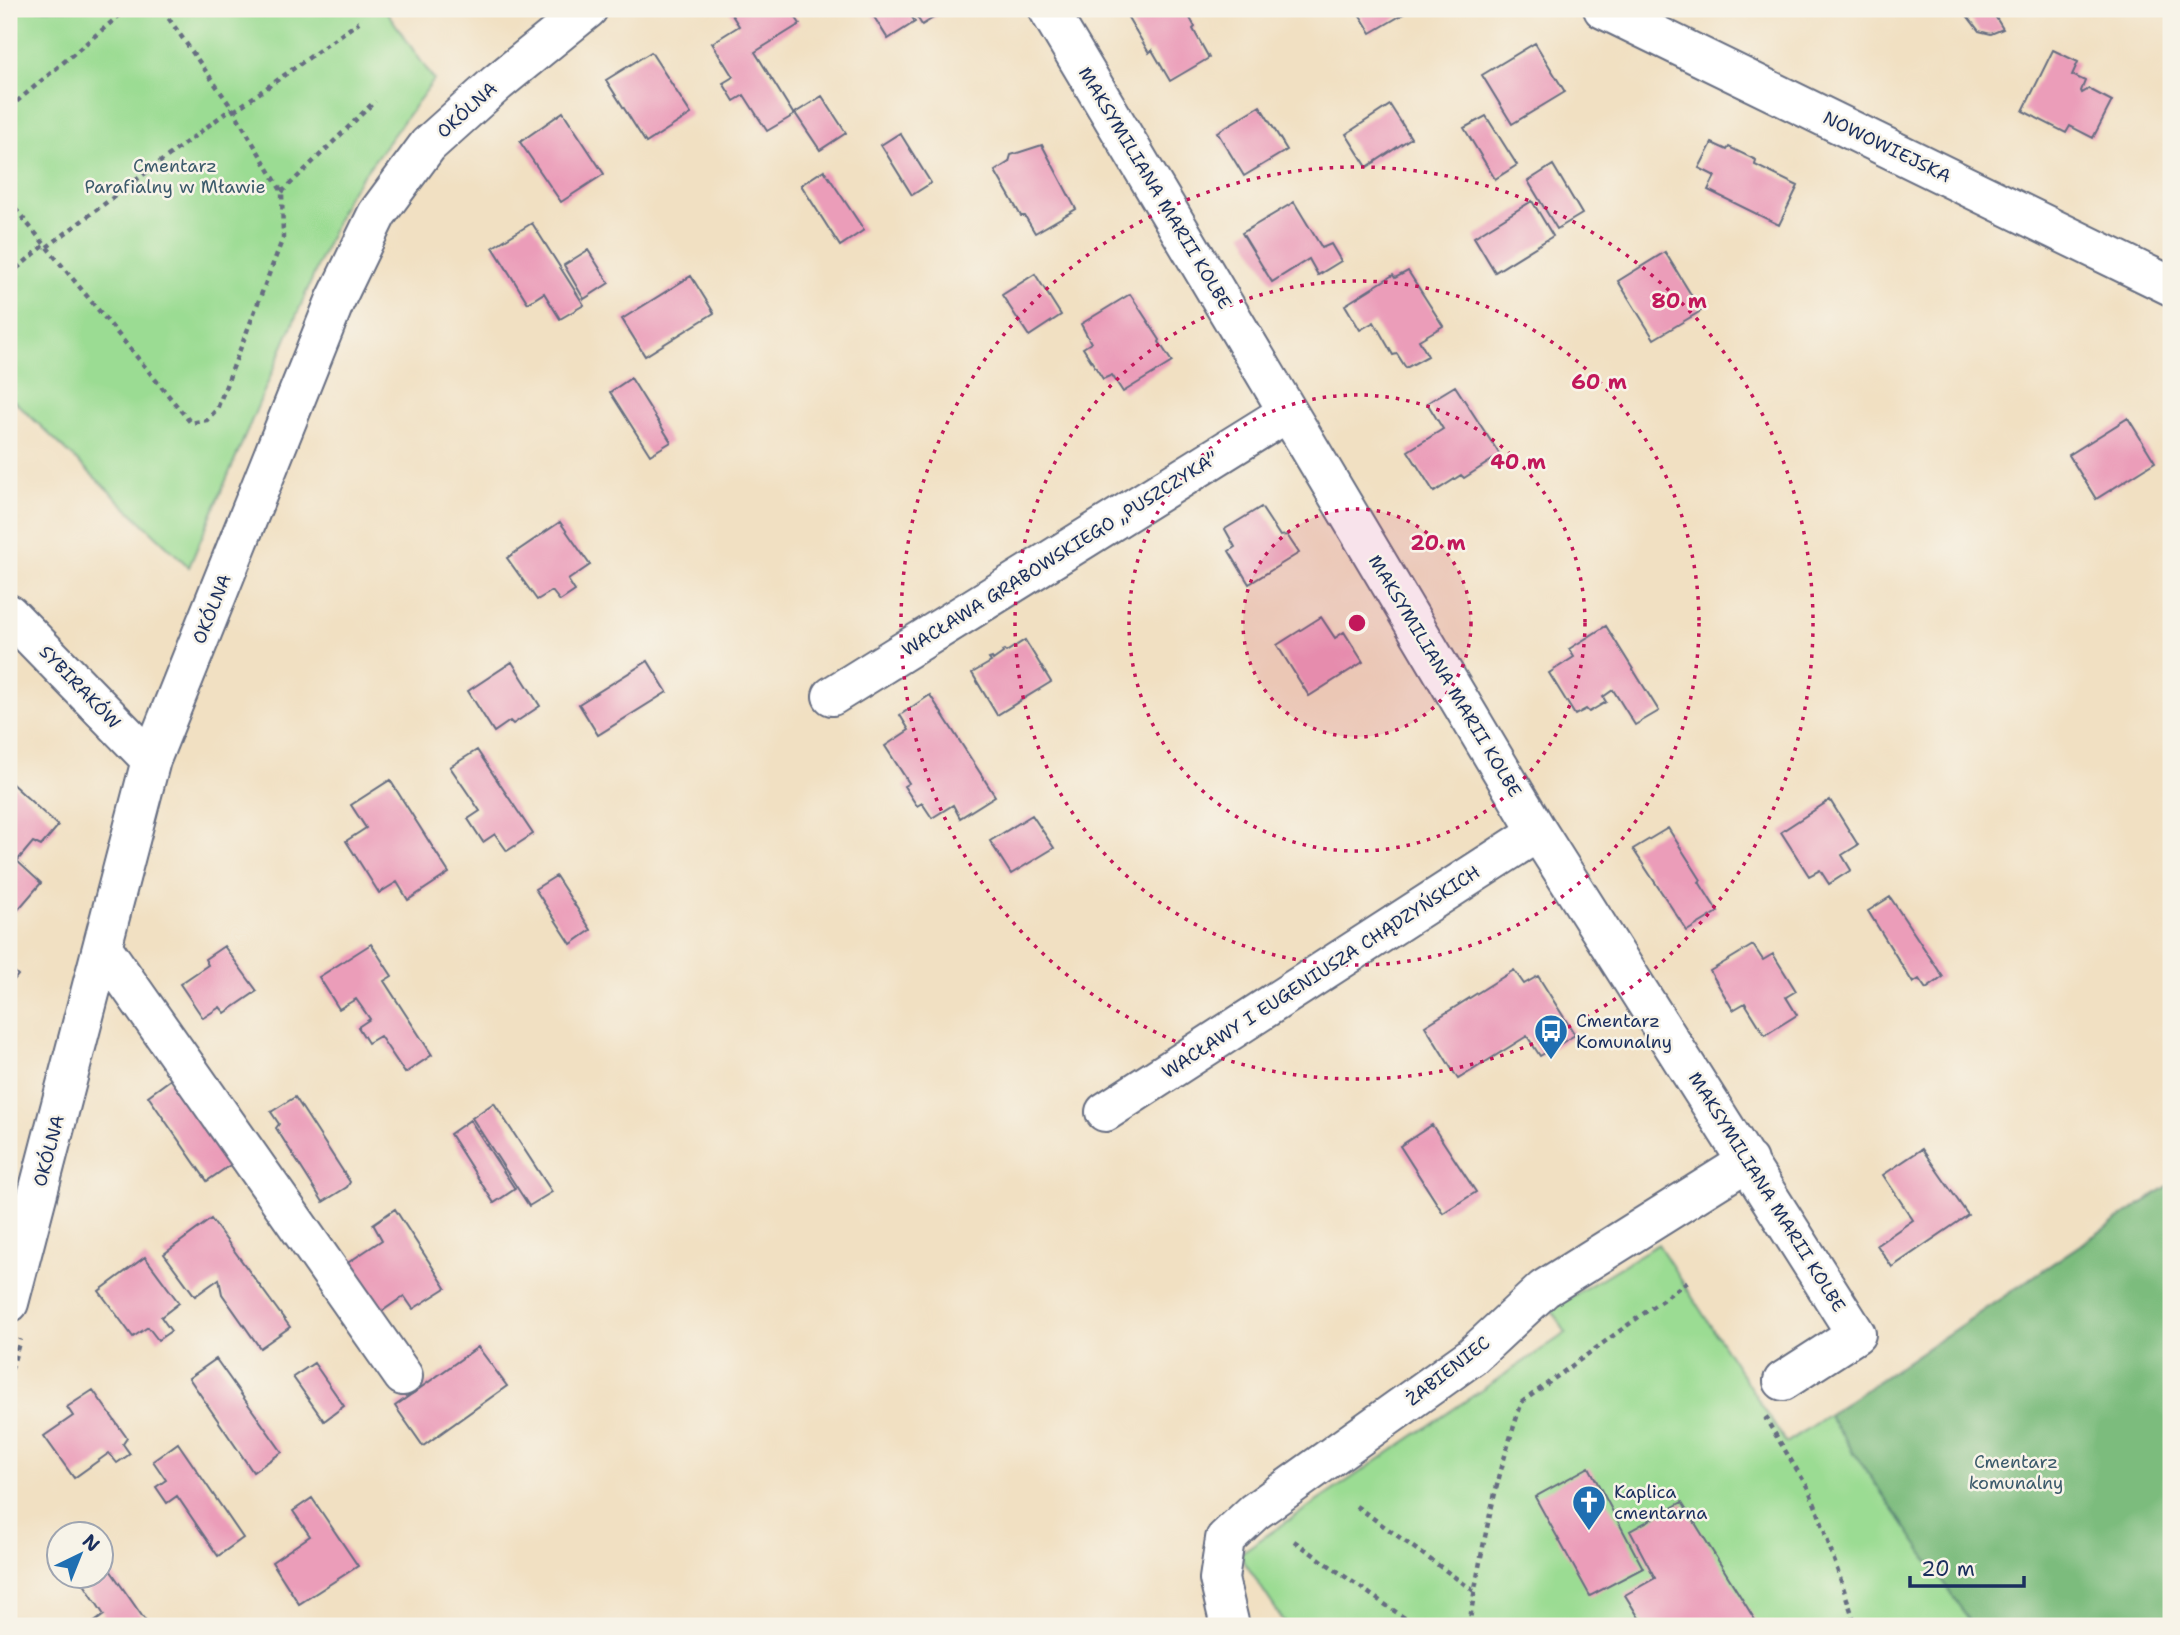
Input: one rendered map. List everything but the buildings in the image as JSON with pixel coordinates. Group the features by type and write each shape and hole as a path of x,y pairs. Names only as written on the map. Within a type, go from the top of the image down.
{"street":[{"name":"OKÓLNA","path":"16,1315 103,948 151,760 335,301 377,214 428,145 497,83 588,9"},
{"name":"MAKSYMILIANA MARII KOLBE","path":"1048,9 1538,832 1856,1334 1777,1398"},
{"name":"NOWOWIEJSKA","path":"1603,9 2171,286"},
{"name":"WACŁAWA GRABOWSKIEGO „PUSZCZYKA”","path":"832,696 1288,412"},
{"name":"SYBIRAKÓW","path":"9,614 151,760"},
{"name":"WACŁAWY I EUGENIUSZA CHĄDZYŃSKICH","path":"1105,1112 1538,832"},
{"path":"103,948 403,1376"},
{"name":"ŻABIENIEC","path":"1230,1626 1219,1579 1225,1539 1254,1511 1471,1357 1544,1289 1748,1161"}],"path":[{"path":"9,108 127,9"},
{"path":"9,201 191,423 207,420 217,409 283,238 282,192 233,109 162,9"},
{"path":"9,275 233,109 359,22"},
{"path":"282,192 375,101"},
{"path":"1469,1626 1474,1591 1512,1430 1522,1402 1691,1279"},
{"path":"9,1378 16,1315"},
{"path":"1777,1398 1766,1419 1808,1488 1856,1626"},
{"path":"1356,1506 1474,1591"},
{"path":"1294,1541 1416,1626"}],"green space":[{"name":"Cmentarz Parafialny w Mławie","path":"9,9 385,9 434,80 347,197 189,567 9,396"},
{"name":"Cmentarz komunalny","path":"2171,1184 2171,1626 1287,1626 1239,1554 1566,1333 1551,1309 1658,1244 1786,1443"},
{"path":"2171,1184 2171,1626 1973,1626 1828,1415"}],"place":[{"name":"Cmentarz Komunalny","path":"1551,1061"},
{"name":"Kaplica cmentarna","path":"1589,1532"}]}
